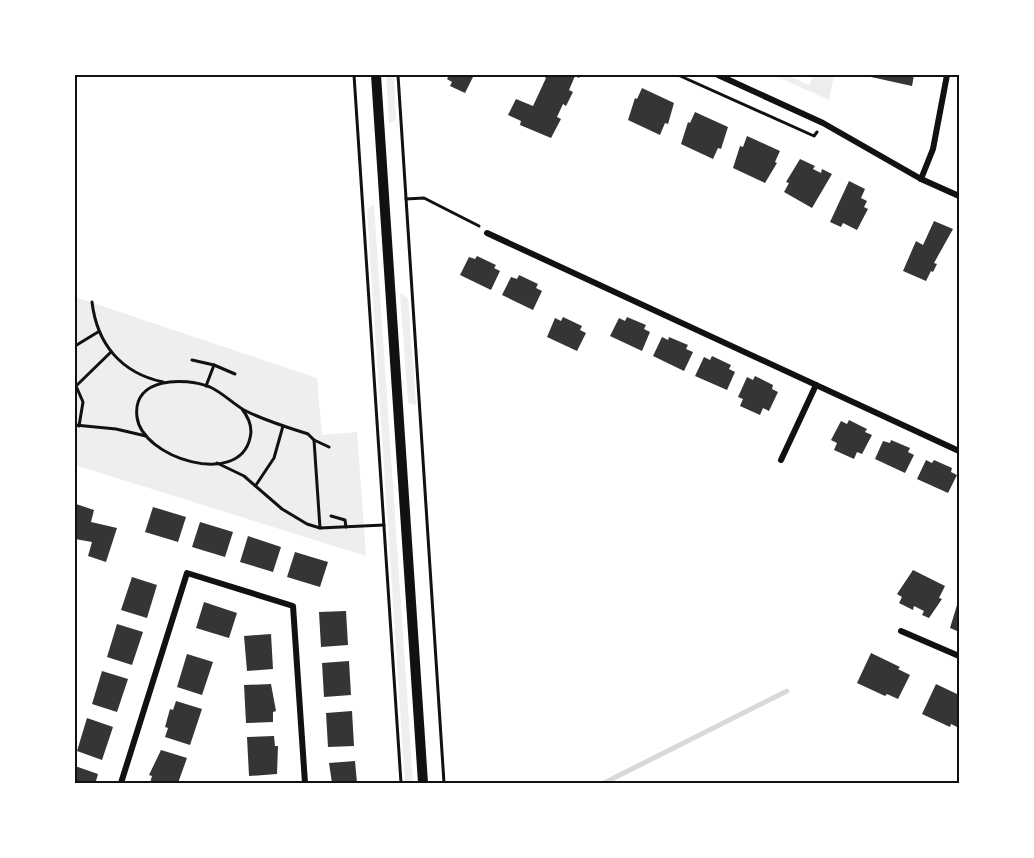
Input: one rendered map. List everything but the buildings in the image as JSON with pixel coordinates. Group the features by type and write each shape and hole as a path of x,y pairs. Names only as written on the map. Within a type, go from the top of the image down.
{"street":[{"path":"376,75 423,783"},
{"path":"717,75 823,123 921,178 959,196"},
{"path":"921,178 933,148 947,75"},
{"path":"488,233 959,452"},
{"path":"781,460 816,385"},
{"path":"121,783 188,573 293,606 305,783"},
{"path":"901,631 959,656"}],"path":[{"path":"354,75 401,783"},
{"path":"398,75 444,783"},
{"path":"678,75 814,136 823,123"},
{"path":"406,199 424,198 473,221 488,233"},
{"path":"92,302 98,332 111,352 138,374 165,382 186,382 206,386 231,399 242,409 250,424 250,441 246,449 234,460 217,463 179,458 146,436 117,429 77,426 83,402 76,386 111,352"},
{"path":"75,346 98,332"},
{"path":"192,360 214,365 235,374"},
{"path":"206,386 214,365"},
{"path":"146,436 137,421 138,404 145,391 165,382"},
{"path":"242,409 308,434 314,440 329,447"},
{"path":"256,485 274,458 283,426"},
{"path":"314,440 320,528"},
{"path":"217,463 256,485 282,509 320,528 384,525"},
{"path":"331,516 345,520 346,527"}],"shaded area":[{"path":"386,75 394,75 396,119 389,124"},
{"path":"773,75 787,75 809,85 814,75 834,75 829,100"},
{"path":"374,204 413,783 405,783 367,210"},
{"path":"400,293 408,298 416,405 408,403"},
{"path":"75,297 317,378 322,435 357,432 366,556 75,465"}],"waterway":[{"path":"604,783 787,691"}]}
